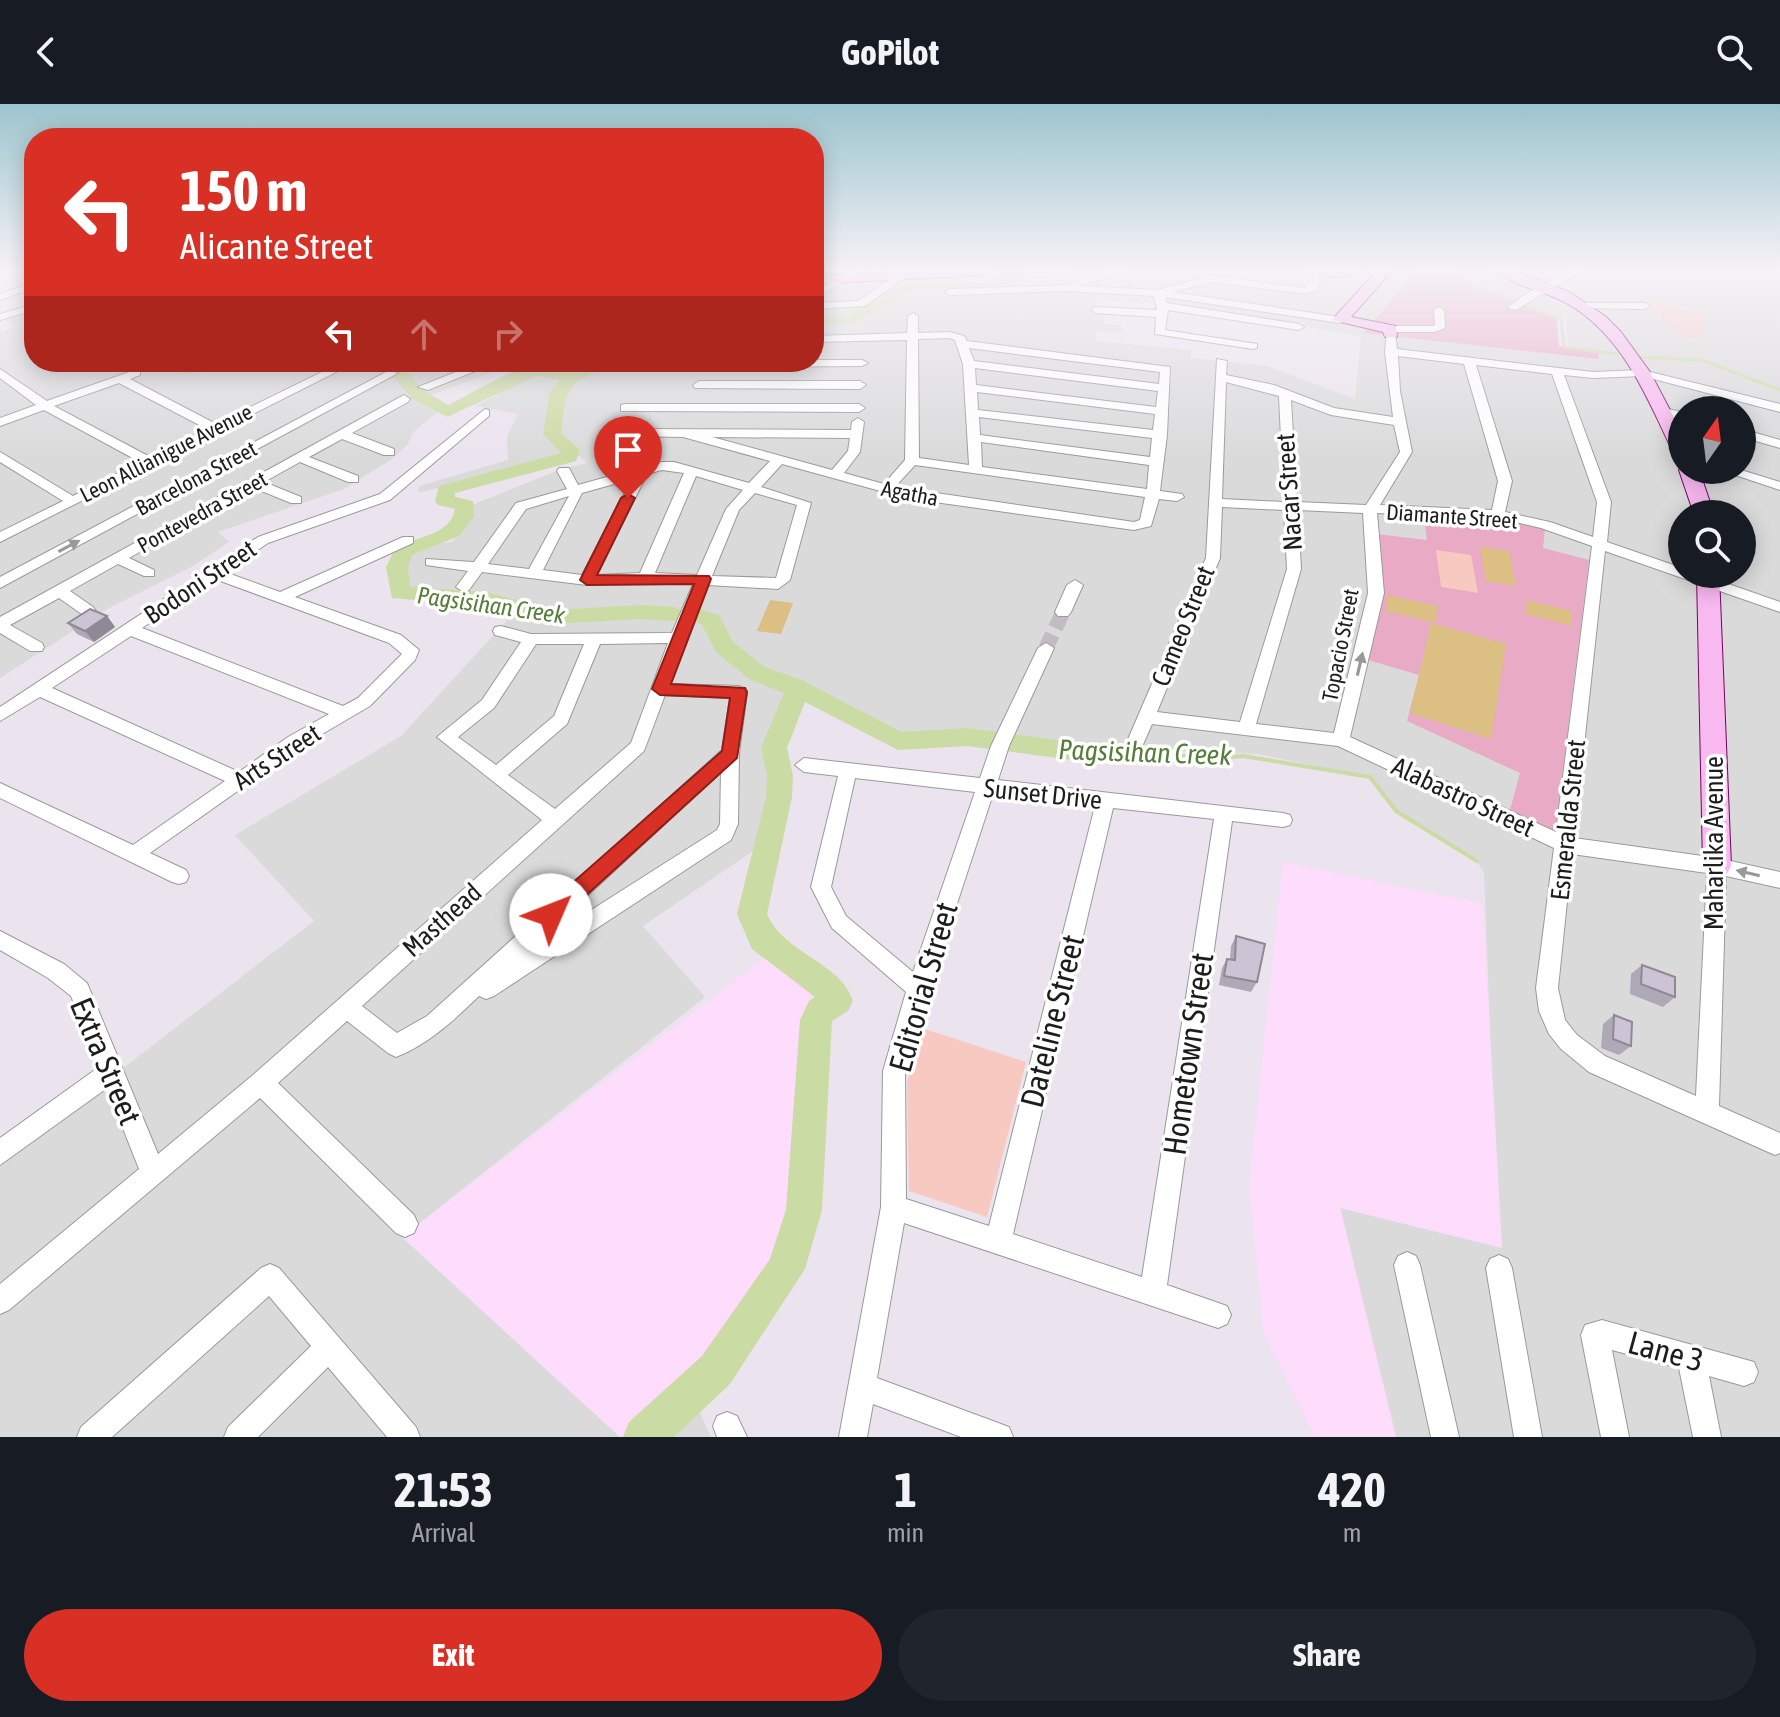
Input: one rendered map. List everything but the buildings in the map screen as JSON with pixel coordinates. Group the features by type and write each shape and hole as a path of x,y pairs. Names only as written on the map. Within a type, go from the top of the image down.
{"street":[{"path":"1167,333 1253,346"},
{"path":"1370,510 1406,452 1390,333"},
{"path":"1611,333 1637,364 1668,423"},
{"path":"886,489 912,461 914,335"},
{"path":"824,339 914,335 960,338 969,364 976,470"},
{"path":"835,475 854,452 858,434 862,337"},
{"path":"963,344 1166,369 1153,493"},
{"path":"1391,352 1593,375 1637,364 1780,408"},
{"path":"1469,362 1505,481 1498,514"},
{"path":"824,363 862,363"},
{"path":"969,364 1164,388"},
{"name":"Cameo Street","path":"1135,744 1213,558 1221,369 1285,393"},
{"name":"Esmeralda Street","path":"1557,371 1604,502 1547,988 1550,1011 1569,1042 1597,1064 1775,1143"},
{"path":"0,372 45,406 149,462"},
{"name":"Leon Allianigue Avenue","path":"0,538 328,372"},
{"path":"424,387 466,372"},
{"path":"0,422 136,373"},
{"name":"Barcelona Street","path":"0,583 392,373"},
{"path":"120,379 215,428"},
{"path":"699,385 860,385"},
{"path":"969,388 1162,411"},
{"path":"1285,393 1331,411 1401,422"},
{"name":"Nacar Street","path":"1246,729 1294,569 1285,393"},
{"name":"Pontevedra Street","path":"0,625 404,399"},
{"path":"625,408 859,408"},
{"path":"1662,410 1668,412"},
{"path":"320,412 358,425"},
{"name":"Bodoni Street","path":"0,715 263,540 385,497 485,413"},
{"path":"973,413 1161,435"},
{"path":"629,433 858,434"},
{"name":"Agatha","path":"683,433 886,489 1142,526 1148,519 1153,493"},
{"path":"342,434 389,452"},
{"path":"1756,437 1780,444"},
{"path":"976,438 1157,462"},
{"path":"0,456 72,501"},
{"path":"300,458 353,479"},
{"name":"Masthead","path":"0,1301 261,1083 553,818 638,746 678,638 733,509 778,460"},
{"path":"912,461 1177,497"},
{"path":"431,562 478,567 587,580 646,577 770,584 783,580 804,503 668,464 520,499 478,567 464,587"},
{"path":"534,574 577,495 576,488 564,471"},
{"path":"587,580 642,471"},
{"path":"646,577 692,471"},
{"path":"1756,479 1780,486"},
{"path":"254,483 296,500"},
{"name":"Diamante Street","path":"1214,503 1498,514 1668,567"},
{"name":"Topacio Street","path":"1341,740 1376,593 1370,510"},
{"path":"214,573 282,597 408,540"},
{"path":"117,558 149,573"},
{"path":"1063,612 1075,585"},
{"name":"Maharlika Avenue","path":"1697,588 1717,866 1707,1112"},
{"name":"Diamante Street","path":"1729,588 1780,607"},
{"path":"59,591 88,611"},
{"name":"Arts Street","path":"135,854 294,742 346,714 381,684 411,650 395,639 282,597"},
{"path":"0,625 36,647"},
{"path":"129,629 346,714"},
{"path":"501,631 531,639 678,638"},
{"path":"531,639 488,704 446,737 553,818"},
{"path":"497,774 561,720 594,640"},
{"name":"Editorial Street","path":"853,1437 894,1207 894,1071 918,989 1002,739 1046,648"},
{"path":"38,689 240,780"},
{"path":"346,1007 396,1046 724,835 729,824 730,753 739,692 660,689"},
{"name":"Alabastro Street","path":"1146,717 1341,740 1566,845 1717,866 1780,880"},
{"path":"450,1012 573,893 730,753"},
{"name":"Sunset Drive","path":"804,765 1283,820"},
{"path":"848,771 821,887 839,922 918,989"},
{"path":"0,790 179,876"},
{"name":"Dateline Street","path":"998,1242 1106,800"},
{"name":"Hometown Street","path":"1153,1294 1224,813"},
{"name":"Extra Street","path":"0,940 56,971 79,990 153,1172"},
{"path":"0,1153 112,1071"},
{"path":"261,1083 405,1224"},
{"path":"894,1207 1218,1315"},
{"path":"1407,1265 1445,1437"},
{"path":"1499,1268 1528,1437"},
{"path":"91,1437 270,1277 406,1437"},
{"name":"Lane 3","path":"1615,1437 1595,1335 1602,1334 1744,1372"},
{"path":"248,1433 329,1347"},
{"path":"1691,1358 1707,1437"},
{"path":"864,1387 999,1437"}],"shaded area":[{"path":"0,333 24,333 24,372 391,372 419,400 442,409 413,432 408,444 392,459 344,489 218,532 229,542 193,566 109,608 0,678"},
{"path":"824,333 1097,333 1096,341 1191,350 1191,358 1267,366 1355,399 1361,336 1344,333 1597,359 1598,353 1568,349 1567,333 1780,333 1780,1437 1396,1437 1340,1207 1502,1247 1495,1161 1484,872 1476,861 1396,811 1370,777 1257,754 1078,746 1015,737 894,737 785,677 758,668 741,654 713,615 678,609 543,610 473,593 419,592 407,586 400,565 412,550 423,544 453,542 472,505 559,470 587,463 560,438 556,425 563,420 565,392 590,372 824,372"},
{"path":"1366,333 1558,333 1559,346 1599,353 1598,359"},
{"path":"1681,333 1701,333 1701,340"},
{"path":"406,372 493,372 429,396"},
{"path":"532,376 559,382 550,427 555,439 569,451 567,457 418,493 419,486 508,460 507,437 518,414 476,406"},
{"path":"1424,516 1499,518 1545,529 1543,548 1589,560 1555,833 1509,814 1520,773 1407,721 1419,675 1368,660 1381,602 1376,534 1427,540"},
{"path":"1480,547 1509,551 1516,586 1486,581"},
{"path":"1436,550 1471,555 1478,593 1441,587"},
{"path":"1387,595 1437,606 1436,623 1386,611"},
{"path":"770,600 793,603 781,634 757,631"},
{"path":"1527,600 1572,611 1572,626 1526,614"},
{"path":"514,613 549,621 697,618 709,625 715,647 729,662 789,693 768,750 773,797 762,845 643,926 705,997 402,1237 620,1437 0,1437 0,1163 314,921 235,835 401,736","holes":["330,1034 263,1097 352,1188 246,1085"]},
{"path":"1431,623 1506,644 1491,739 1410,713"},
{"path":"1283,862 1483,904 1502,1248 1340,1208 1396,1437 1315,1437 1264,1334 1249,1186"},
{"path":"771,953 810,989 810,1055 798,1163 765,1280 710,1353 629,1437 620,1437 402,1237"},
{"path":"922,1028 1026,1062 987,1217 909,1191 907,1082"},
{"path":"693,1397 711,1437 651,1437"}],"waterway":[{"name":"Pagsisihan Creek","path":"1563,333 1564,347 1624,355"},
{"name":"Pagsisihan Creek","path":"1637,357 1702,360 1780,390"},
{"name":"Pagsisihan Creek","path":"398,372 417,394 447,412 531,372"},
{"name":"Pagsisihan Creek","path":"550,372 552,375 572,377 585,372"},
{"name":"Pagsisihan Creek","path":"571,378 559,392 552,434 571,450 569,457 446,490 445,501 466,505 464,517 452,532 403,551 397,567 400,593 486,599 552,617 641,612 675,614"},
{"name":"Pagsisihan Creek","path":"696,615 711,620 724,647 757,673 794,686"},
{"name":"Pagsisihan Creek","path":"644,1437 716,1370 786,1269 804,1210 816,1020 820,1011 837,1001 835,994 763,940 752,914 779,797 780,776 774,748 796,693 794,686"},
{"name":"Pagsisihan Creek","path":"794,686 898,741 967,737 1080,752"},
{"name":"Pagsisihan Creek","path":"1080,752 1107,756 1155,753 1209,759 1243,756 1370,777 1396,811 1477,861"}],"tunnel":[{"path":"1046,648 1063,612"}],"route":[{"path":"551,915 730,753 739,692 660,689 703,579 646,577 587,580 628,498"}]}
